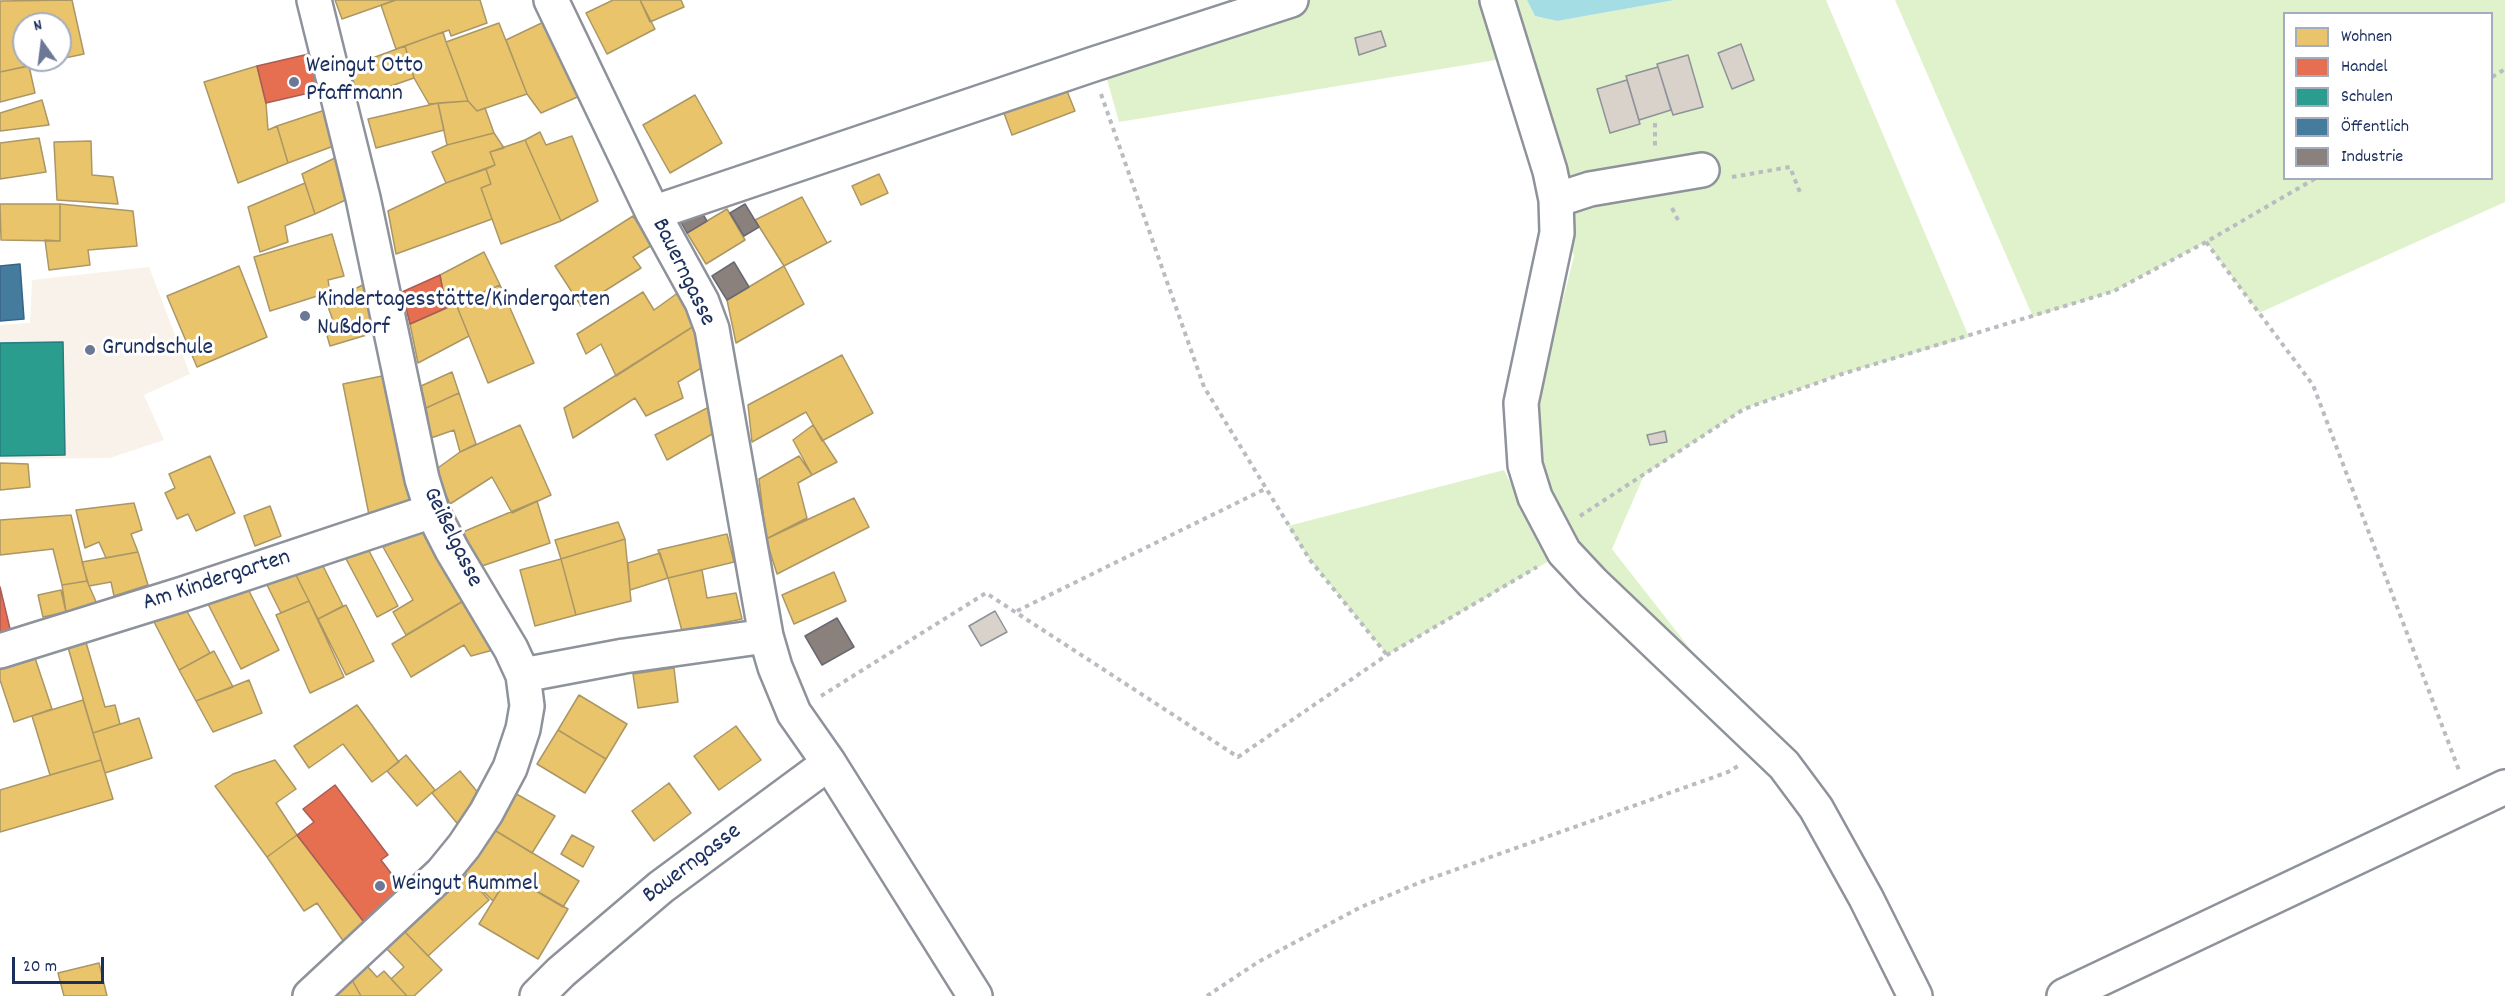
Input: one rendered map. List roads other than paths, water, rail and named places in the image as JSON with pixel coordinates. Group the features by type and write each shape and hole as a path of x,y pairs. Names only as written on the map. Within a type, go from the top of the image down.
{"street":[{"name":"Geißelgasse","path":"310,996 442,873 475,830 510,768 523,729 527,706 523,675 502,632 452,550 432,511 412,433 363,198 314,0"},
{"name":"Bauerngasse","path":"537,996 561,972 662,887 836,774 794,713 775,668 766,636 712,329 702,302 653,213 551,0"},
{"path":"653,213 1291,0"},
{"path":"1497,0 1550,171 1556,200 1557,233 1521,402 1525,465 1535,497 1558,542 1593,583 1784,765 1816,808 1866,898 1915,996"},
{"path":"1556,200 1590,189 1702,170"},
{"name":"Am Kindergarten","path":"0,651 183,594 432,511"},
{"path":"523,675 624,656 766,636"},
{"path":"836,774 975,996"},
{"path":"2085,992 2505,787"}],"water":[{"path":"1527,0 1675,0 1557,21 1535,16"}],"place":[{"name":"Weingut Otto Pfaffmann","path":"294,82"},
{"name":"Kindertagesstätte/Kindergarten Nußdorf","path":"305,316"},
{"name":"Grundschule","path":"90,350"},
{"name":"Weingut Rummel","path":"380,886"}]}
